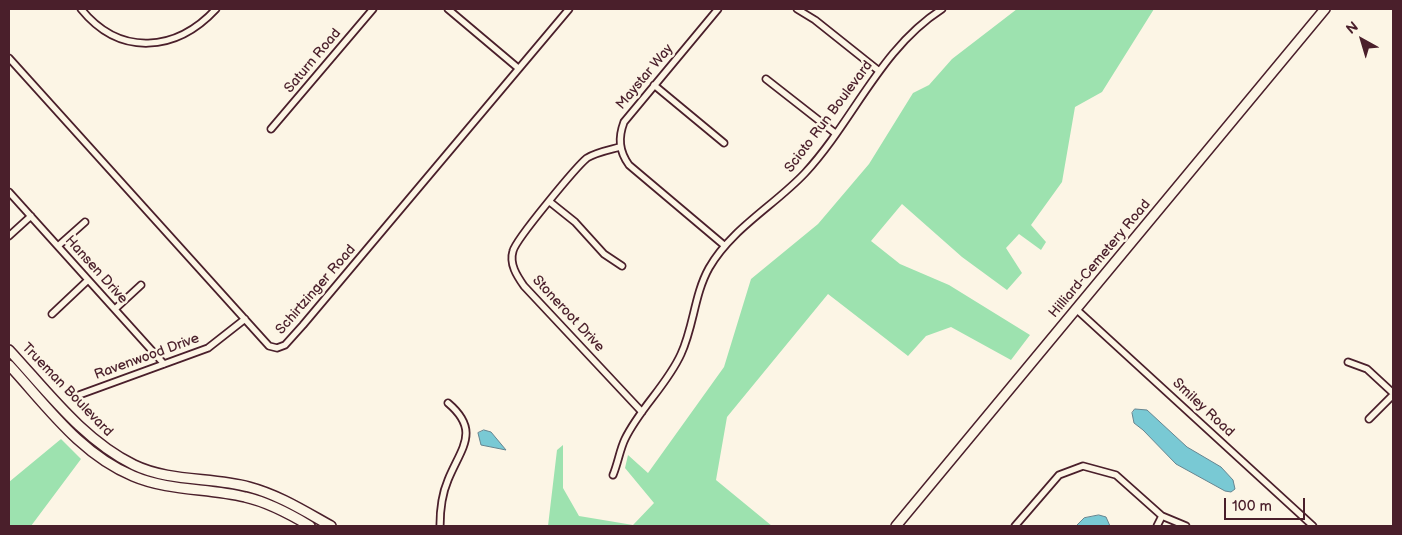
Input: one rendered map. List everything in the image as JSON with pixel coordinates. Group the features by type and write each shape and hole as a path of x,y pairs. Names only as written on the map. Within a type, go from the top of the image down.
{"main road":[{"name":"Hilliard-Cemetery Road","path":"896,526 1325,9"},
{"name":"Trueman Boulevard","path":"9,350 89,435 136,466 166,475 249,487 279,497 331,526"},
{"name":"Trueman Boulevard","path":"9,365 88,450 132,476 165,486 247,497 274,506 310,526"}],"street":[{"path":"81,9 106,32 126,41 147,43 169,41 190,32 216,9"},
{"name":"Saturn Road","path":"271,129 373,9"},
{"path":"448,9 518,68"},
{"name":"Schirtzinger Road","path":"9,58 245,319 272,347 280,348 285,345 569,9"},
{"name":"Maystar Way","path":"620,147 620,134 624,122 718,9"},
{"path":"797,9 815,20 879,71"},
{"name":"Scioto Run Boulevard","path":"613,475 624,440 672,372 682,351 697,294 709,267 725,246 796,182 903,41 942,9"},
{"path":"766,79 835,133"},
{"path":"654,85 724,143"},
{"path":"620,147 624,158 636,172 725,246"},
{"name":"Stoneroot Drive","path":"620,147 587,159 516,243 512,262 514,270 524,286 642,412"},
{"name":"Hansen Drive","path":"9,192 164,364"},
{"path":"550,202 575,222 604,254 622,266"},
{"path":"9,236 31,216"},
{"path":"58,246 85,222"},
{"path":"52,314 88,280"},
{"path":"115,309 141,285"},
{"name":"Smiley Road","path":"1076,309 1313,526"},
{"name":"Ravenwood Drive","path":"79,395 217,343 245,319"},
{"path":"1348,362 1367,369 1393,394 1369,419"},
{"path":"440,526 443,496 448,479 462,452 465,438 463,417 448,403"},
{"path":"1015,526 1059,475 1083,466 1116,475 1162,516 1186,526"},
{"path":"1157,526 1162,516"}],"green space":[{"path":"1017,9 1154,9 1102,92 1075,107 1062,182 1031,225 1046,242 1041,250 1019,234 1006,248 1022,273 1007,290 962,257 902,204 871,241 900,264 949,285 1030,335 1011,360 951,327 926,336 908,356 828,294 727,417 716,480 772,526 548,526 557,450 563,445 563,488 579,516 633,525 654,503 625,468 628,455 648,473 724,367 751,279 818,224 869,164 913,93 929,85 952,59"},
{"path":"61,439 81,459 31,526 9,526 9,482"}],"water":[{"path":"1135,409 1147,410 1187,447 1221,467 1233,480 1235,489 1231,492 1225,491 1176,464 1134,423 1132,413"},
{"path":"484,430 491,432 506,450 481,445 478,433"},
{"path":"1099,515 1106,517 1110,526 1076,526 1084,518"}]}
